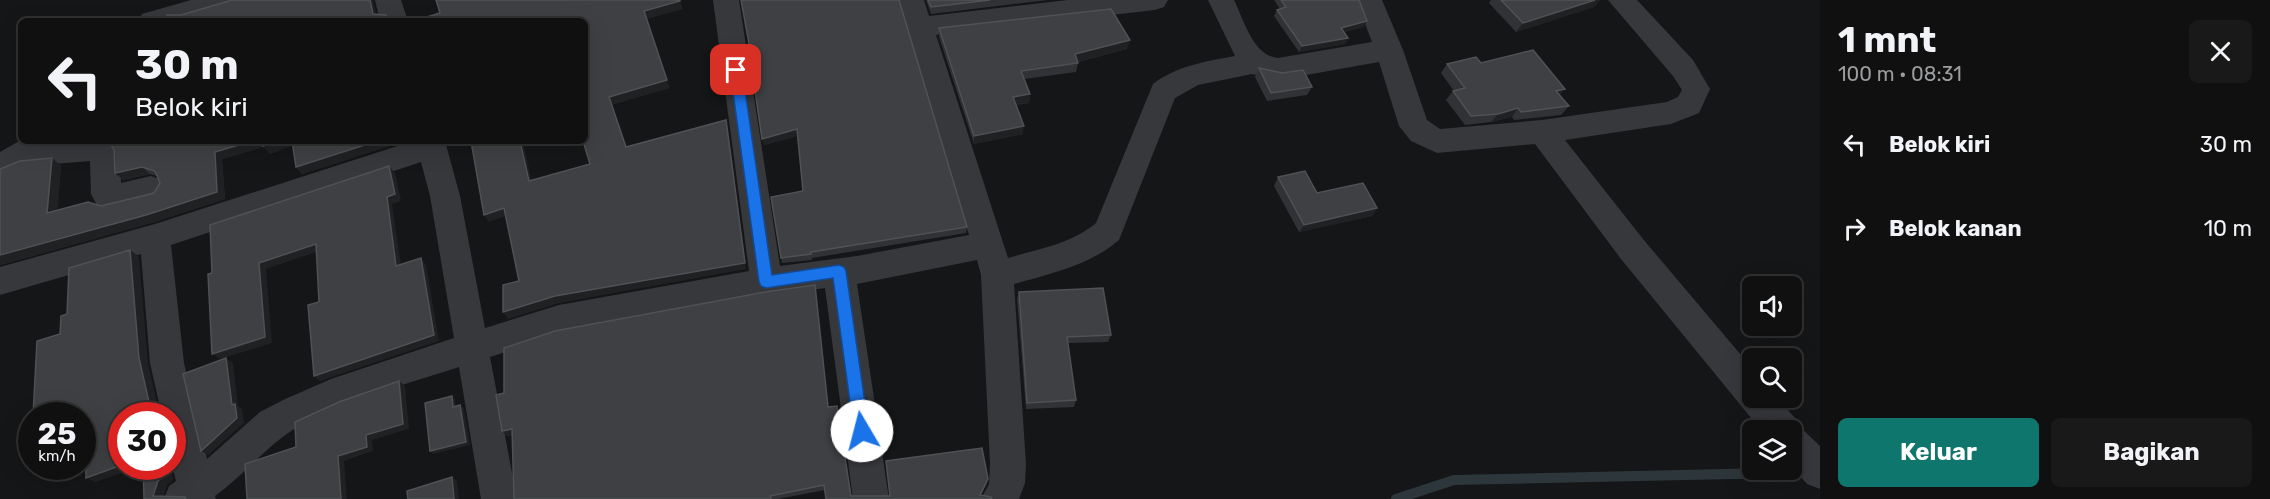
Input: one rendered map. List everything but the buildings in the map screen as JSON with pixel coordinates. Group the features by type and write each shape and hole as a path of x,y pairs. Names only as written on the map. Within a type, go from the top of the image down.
{"street":[{"path":"163,18 226,0"},
{"path":"388,0 393,18"},
{"path":"726,0 766,282"},
{"path":"999,499 1007,486 1008,464 992,260 968,177 914,14 1155,0"},
{"path":"1221,0 1254,63"},
{"path":"1368,0 1389,50 1414,126 1428,138 1437,141 1542,132 1671,113 1689,105 1696,89 1683,68 1621,0"},
{"path":"192,496 272,424 295,411 331,395 559,320 839,271 992,260 1081,249 1100,240 1108,231 1163,92 1169,86 1184,79 1254,63 1278,69 1389,50"},
{"path":"1542,132 1632,249 1742,382"},
{"path":"0,280 155,237 430,144 445,196 498,499"},
{"path":"22,153 100,148 105,157 106,194 109,198 152,189"},
{"path":"155,237 167,363 192,496"},
{"path":"839,271 872,499"},
{"path":"1764,408 1774,420"},
{"path":"1802,452 1820,472"}],"waterway":[{"path":"1396,499 1454,480 1820,472"}],"route":[{"path":"736,70 766,282 839,271 862,431"}]}
